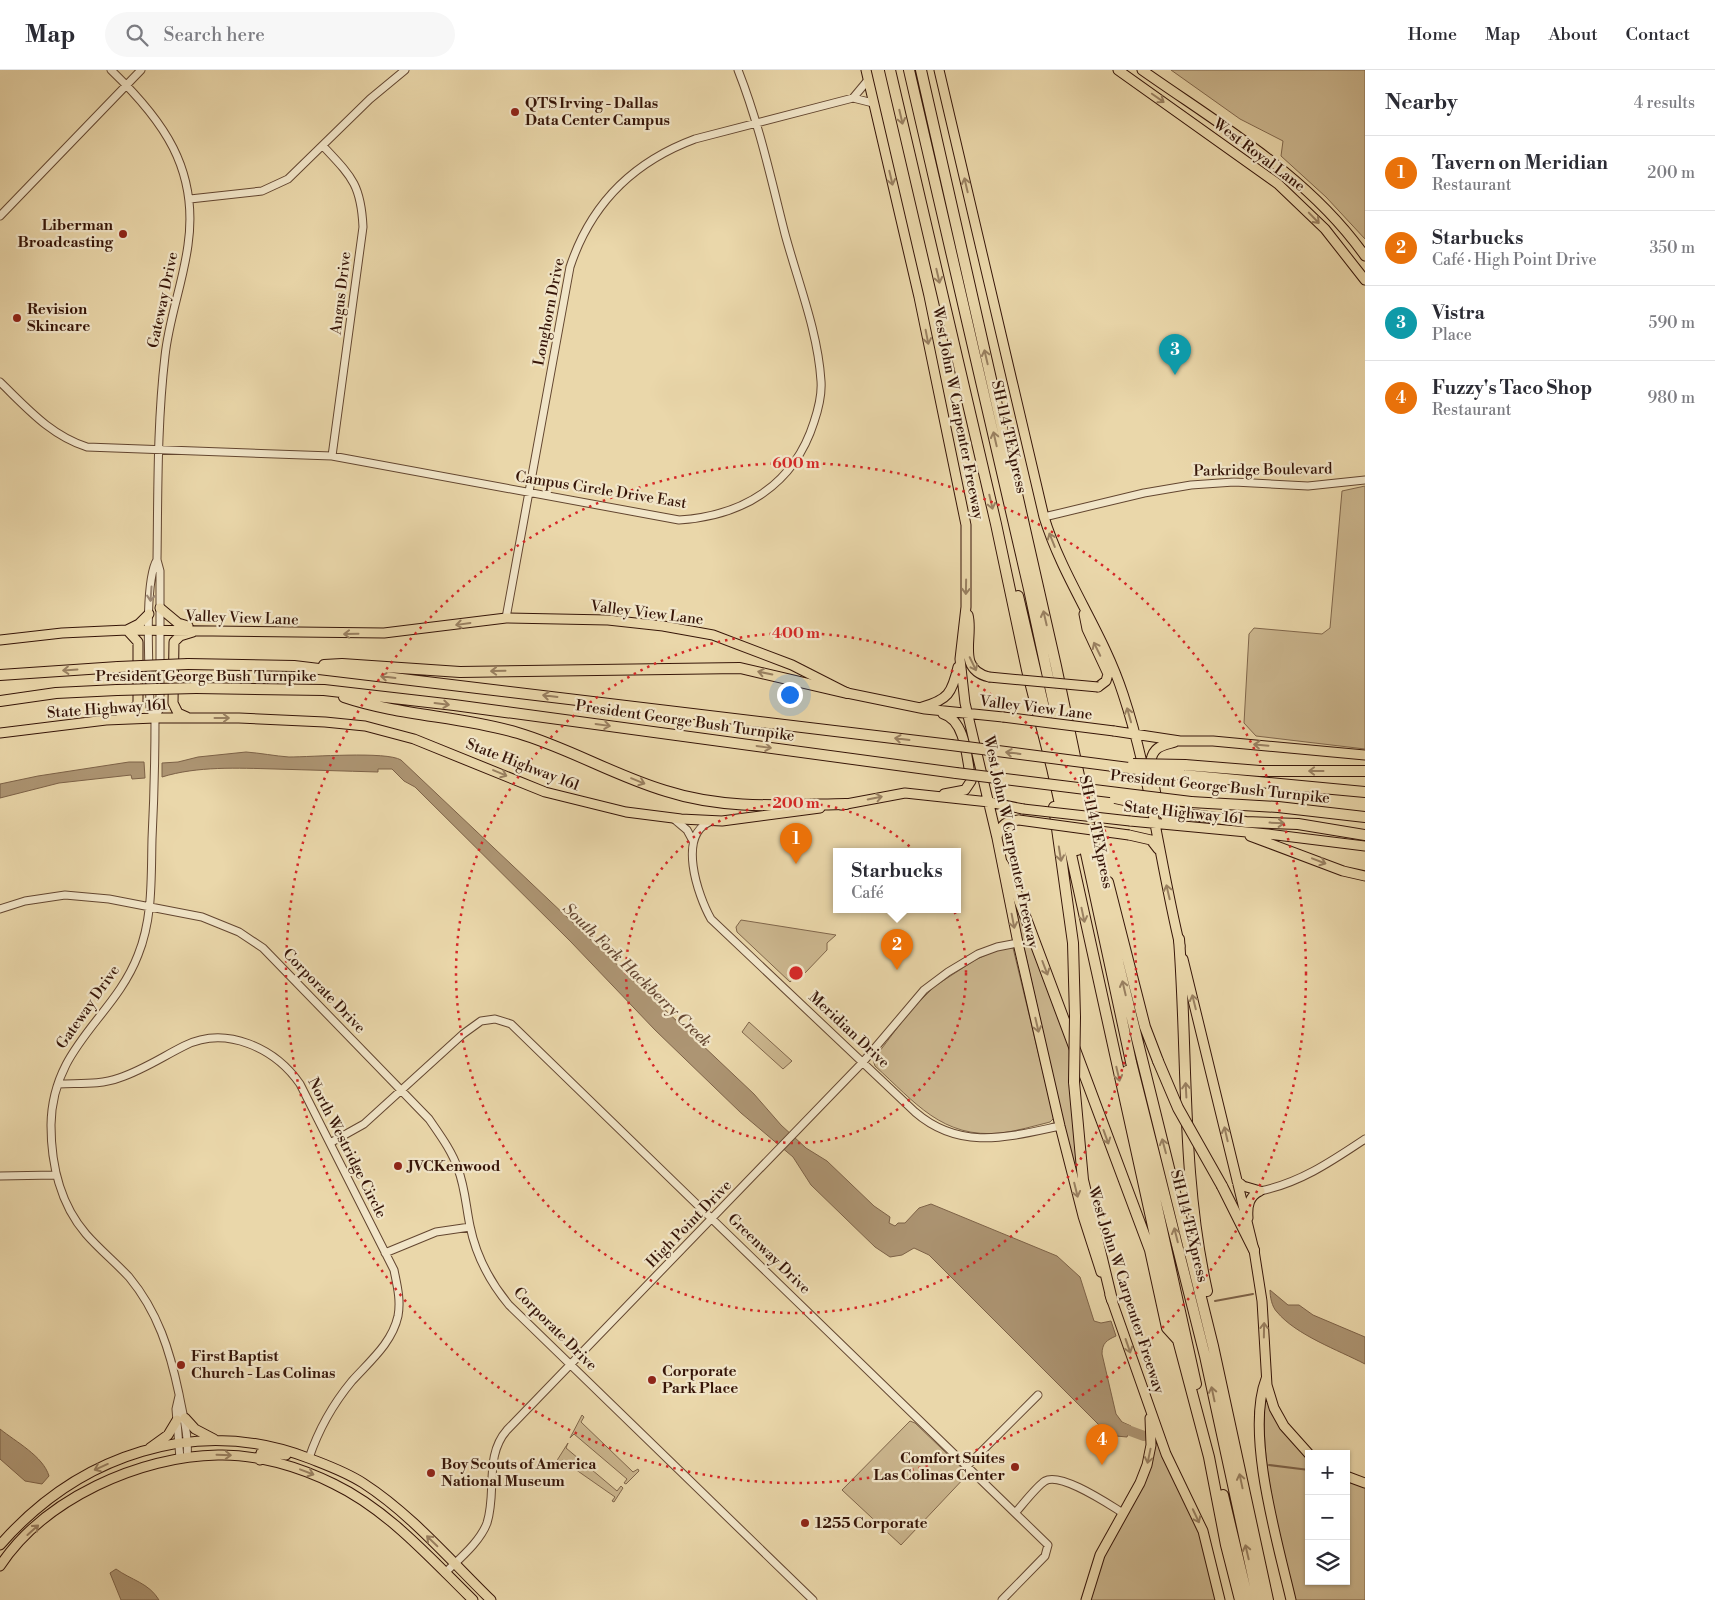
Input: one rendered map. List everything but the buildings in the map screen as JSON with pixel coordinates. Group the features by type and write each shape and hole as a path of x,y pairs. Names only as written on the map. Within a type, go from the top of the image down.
{"highway":[{"name":"West John W Carpenter Freeway","path":"890,70 996,524 1029,679 1052,768 1178,1340 1209,1457 1226,1545 1240,1600"},
{"name":"SH 114 TEXpress","path":"909,70 1029,589 1131,1062 1205,1356 1258,1600"},
{"path":"922,70 1056,666 1092,844 1141,1058 1213,1346 1263,1580 1269,1600"},
{"path":"944,167 941,182 970,328"},
{"name":"SH 114 TEXpress","path":"996,524 1003,534 1044,704 1205,1424 1248,1600"},
{"name":"President George Bush Turnpike","path":"0,675 188,664 294,666 1109,765 1184,770 1365,792"},
{"path":"294,666 342,664 460,672 740,668 847,693"},
{"name":"President George Bush Turnpike","path":"2,701 56,693 117,690 196,688 324,690 473,708 956,774 1191,802 1278,807 1365,817"},
{"path":"324,690 364,704 453,719 518,733 553,745 654,787 682,796 740,805 787,807 846,804"},
{"path":"1052,768 1056,829 1072,943 1075,1017 1074,1082 1083,1180 1112,1300"},
{"path":"1184,770 1365,771"},
{"path":"1078,788 1135,803 1193,815 1246,822 1298,824 1365,835"},
{"path":"1092,844 1102,858 1145,1027 1158,1061 1178,1108 1222,1186 1254,1250"},
{"path":"1003,864 1015,889 1150,1250 1167,1328 1178,1340"},
{"path":"1179,939 1190,1181 1195,1236 1215,1328 1213,1346"}],"main road":[{"name":"West John W Carpenter Freeway","path":"866,70 919,297 966,525 966,607 960,659 967,713 1003,864 1018,943 1060,1126 1083,1216 1166,1454 1203,1531 1220,1600"},
{"path":"939,70 1044,517 1053,543 1082,606 1110,656 1135,735 1158,849 1254,1250 1263,1309 1266,1378 1271,1399 1280,1419 1295,1441 1305,1450"},
{"name":"West Royal Lane","path":"1118,70 1278,184 1325,229 1365,280"},
{"name":"West Royal Lane","path":"1142,70 1289,175 1334,219 1365,256"},
{"path":"1353,263 1365,256"},
{"path":"966,607 970,620 969,658 973,668 980,675 1098,687 1106,681 1108,674 1088,629 1082,606"},
{"path":"160,608 178,624 203,629"},
{"path":"106,720 130,714 138,703 138,642 127,630 139,624 149,614"},
{"name":"Valley View Lane","path":"0,640 62,633 127,630 203,629 319,634 384,633 506,618 608,620 663,626 713,636 792,665 847,693 921,709 1003,717 1180,741 1212,741 1365,755"},
{"path":"190,718 178,713 173,703 174,642 180,636 203,629"},
{"path":"921,709 937,702 949,693 960,659"},
{"path":"921,709 948,715 957,724 971,781 968,788 962,791 934,796"},
{"name":"State Highway 161","path":"0,733 106,720 155,718 308,721 365,726 438,748 545,792 626,812 674,818 715,820 846,804 905,794 989,802 1023,809 1182,827 1268,834 1365,846"},
{"path":"1180,741 1159,746 1152,753 1151,760 1159,808 1167,820 1182,827"},
{"path":"997,838 1003,824 1008,821 1019,820 1129,835 1151,840 1158,849"},
{"path":"1240,833 1343,871 1365,876"},
{"path":"1237,1181 1243,1186 1260,1191"},
{"path":"1248,1227 1249,1202 1254,1194 1260,1191"},
{"path":"1266,1378 1259,1420 1261,1450 1266,1491 1291,1600"},
{"path":"1086,1600 1100,1555 1140,1483 1150,1452 1149,1408"},
{"path":"147,1450 168,1436 181,1419 202,1434 216,1440"},
{"path":"0,1545 16,1527 50,1496 99,1468 127,1456 184,1443 216,1440 267,1445 309,1458 349,1474 377,1492 407,1518 491,1600"},
{"path":"260,1460 261,1453 264,1452 309,1458"},
{"path":"2,1559 46,1518 105,1481 132,1470 184,1458 218,1455 260,1460 303,1470 342,1488 382,1515 473,1600"},
{"path":"1350,1477 1365,1483"}],"street":[{"name":"Gateway Drive","path":"112,70 158,120 170,138 186,181 190,199 188,246 166,344 160,398 157,560 160,571 160,708 155,718 150,907 138,955 130,971 120,989 78,1042 64,1066 51,1124 55,1175 69,1207 84,1232 129,1278 155,1315 168,1349 179,1395 184,1458"},
{"path":"0,216 141,70"},
{"path":"190,199 271,189 288,179 324,146 370,99 405,70"},
{"name":"Campus Circle Drive East","path":"0,382 47,427 76,443 101,449 332,456 679,520 714,516 733,510 764,493 792,466 802,450 818,410 822,383 816,346 756,124 738,70"},
{"path":"853,98 868,80"},
{"name":"Longhorn Drive","path":"506,618 570,267 583,234 604,201 642,165 677,146 695,139 853,98 873,103"},
{"name":"Angus Drive","path":"324,146 349,174 358,189 362,206 363,227 332,456"},
{"name":"Parkridge Boulevard","path":"1044,517 1144,493 1190,485 1234,482 1308,486 1365,480"},
{"name":"Gateway Drive","path":"155,718 150,709 149,614 153,570 157,560"},
{"path":"674,818 687,830 693,841"},
{"path":"693,841 700,828 715,820"},
{"name":"Meridian Drive","path":"693,841 694,879 702,902 711,919 921,1117 951,1133 983,1139 1060,1126"},
{"name":"Corporate Drive","path":"0,909 25,901 65,895 109,899 202,917 240,932 263,948 429,1120 450,1151 459,1170 470,1227 481,1261 496,1288 509,1305 813,1600"},
{"name":"High Point Drive","path":"445,1573 478,1537 488,1520 493,1464 498,1440 863,1062 924,990 948,972 978,954 997,947 1018,943"},
{"name":"Greenway Drive","path":"330,1143 364,1124 462,1034 481,1021 503,1020 511,1024 1048,1545 1048,1551 1041,1560 1002,1600"},
{"name":"North Westridge Circle","path":"59,1084 97,1083 117,1079 148,1067 197,1041 230,1039 245,1042 270,1054 290,1069 300,1084 394,1270 399,1299 398,1316 391,1334 377,1356 352,1381 327,1418 315,1439 309,1458"},
{"path":"1260,1191 1277,1187 1308,1175 1365,1139"},
{"path":"0,1176 55,1175"},
{"path":"385,1253 436,1232 470,1227"},
{"path":"968,1466 1038,1395"},
{"path":"1016,1512 1045,1481 1055,1478 1069,1483 1123,1513"}],"shaded area":[{"path":"1171,70 1365,70 1365,239 1326,197 1281,156 1283,141 1240,119"},
{"path":"1365,486 1365,749 1256,736 1244,723 1249,634 1254,628 1322,634 1330,628 1342,491"},
{"path":"246,752 289,757 380,756 401,760 754,1094 781,1125 806,1148 827,1161 874,1206 890,1217 889,1223 895,1226 898,1223 905,1223 919,1208 931,1204 1057,1256 1080,1277 1094,1321 1101,1323 1111,1321 1116,1336 1106,1342 1102,1354 1116,1414 1122,1422 1131,1426 1127,1437 1116,1436 1099,1425 929,1255 914,1248 902,1255 890,1257 875,1247 811,1185 793,1157 741,1113 655,1030 571,942 415,787 404,781 392,769 378,769 378,772 218,768 175,773 162,777 162,763"},
{"path":"129,762 144,762 145,778 132,779 131,775 59,783 0,798 0,784"},
{"path":"1011,890 1069,1044 1070,1083 1091,1232 1075,1175"},
{"path":"741,920 836,935 827,943 827,950 805,973 802,971 790,982 737,932 736,927"},
{"path":"1013,948 1054,1118 1050,1122 1001,1133 980,1133 962,1130 946,1124 917,1105 875,1066 873,1060 910,1011 935,986 975,960 999,949"},
{"path":"749,1022 792,1061 783,1069 742,1032"},
{"path":"1270,1290 1288,1305 1299,1305 1313,1315 1365,1337 1365,1364 1295,1328 1277,1312 1271,1299"},
{"path":"1266,1391 1280,1425 1305,1453 1305,1585 1350,1585 1350,1480 1365,1486 1365,1600 1295,1600 1267,1470 1264,1418"},
{"path":"582,1415 584,1417 581,1422 633,1472 638,1469 639,1471 626,1484 624,1483 627,1479 574,1434 570,1438"},
{"path":"910,1421 915,1423 968,1474 901,1545 842,1490"},
{"path":"0,1429 41,1462 49,1476 42,1484 25,1481 0,1459"},
{"path":"1155,1435 1203,1539 1216,1600 1089,1600 1099,1565 1118,1528"},
{"path":"568,1443 566,1448 617,1491 621,1486 623,1488 614,1502 612,1501 615,1497 562,1460 559,1464 556,1462"},
{"path":"116,1569 145,1586 159,1600 121,1600 110,1573"}],"waterway":[{"name":"South Fork Hackberry Creek","path":"1215,1301 1253,1294"},
{"name":"South Fork Hackberry Creek","path":"1117,1426 1144,1436"},
{"name":"South Fork Hackberry Creek","path":"1269,1465 1305,1470"}],"place":[{"name":"QTS Irving - Dallas Data Center Campus","path":"515,112"},
{"name":"Liberman Broadcasting","path":"123,234"},
{"name":"Revision Skincare","path":"17,318"},
{"name":"Vistra","path":"1175,375"},
{"name":"Tavern on Meridian","path":"796,864"},
{"name":"Starbucks","path":"897,970"},
{"name":"JVCKenwood","path":"398,1166"},
{"name":"First Baptist Church - Las Colinas","path":"181,1365"},
{"name":"Corporate Park Place","path":"652,1380"},
{"name":"Fuzzy's Taco Shop","path":"1102,1465"},
{"name":"Comfort Suites Las Colinas Center","path":"1015,1467"},
{"name":"Boy Scouts of America National Museum","path":"431,1473"},
{"name":"1255 Corporate","path":"805,1523"}]}
